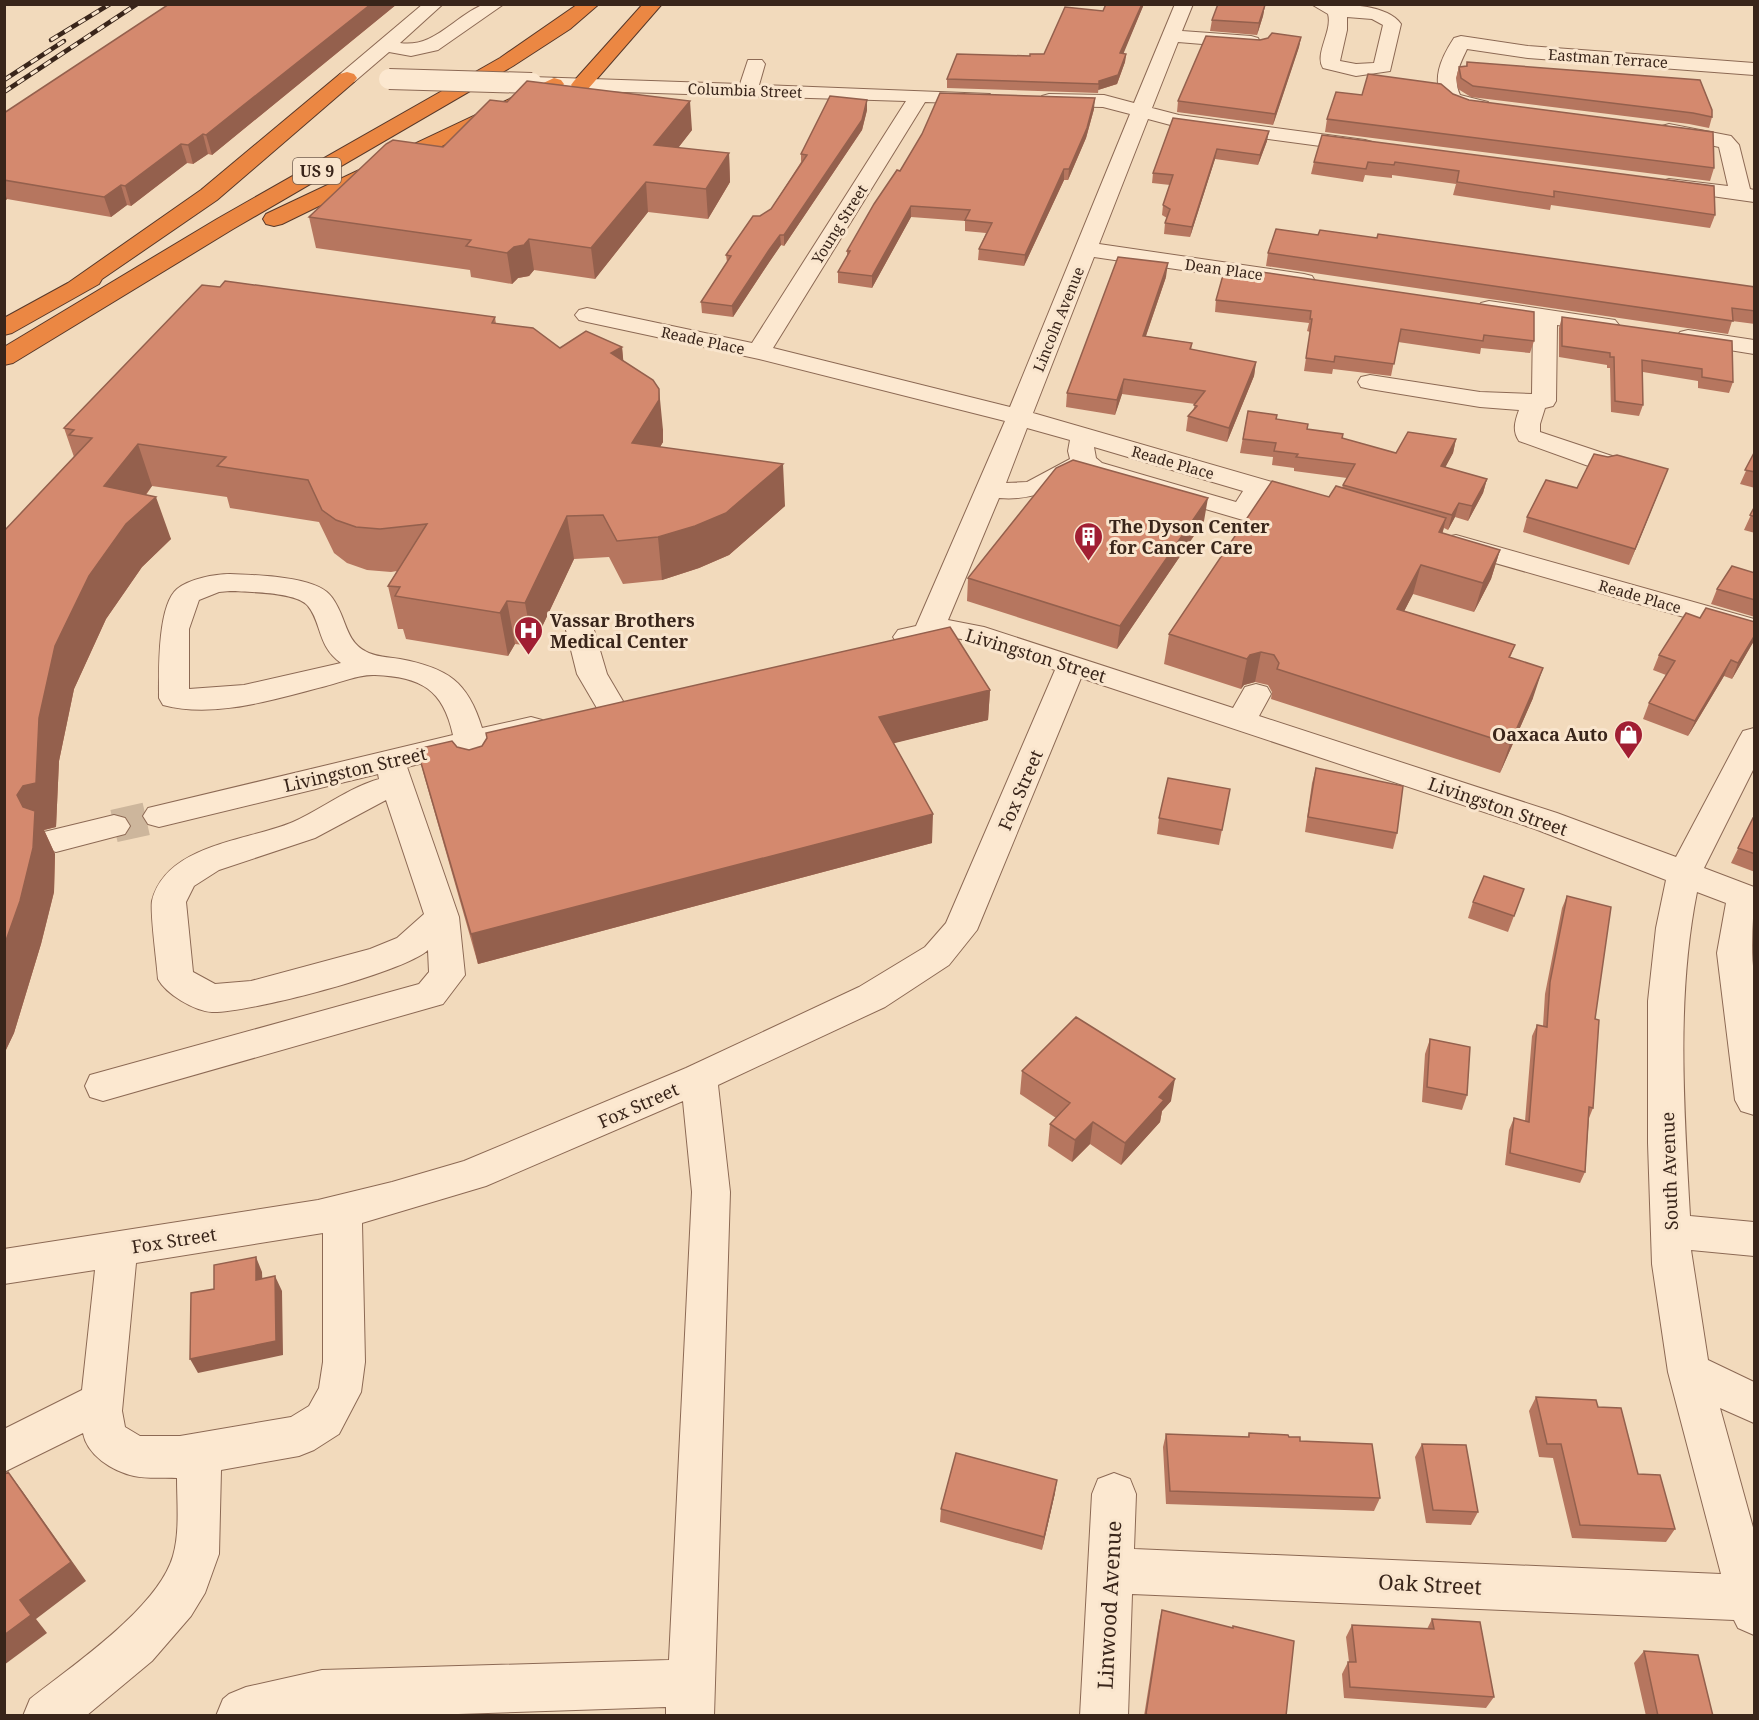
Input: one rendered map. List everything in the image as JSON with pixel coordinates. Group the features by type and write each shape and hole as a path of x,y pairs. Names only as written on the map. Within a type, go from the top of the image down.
{"highway":[{"name":"US 9","path":"4,328 482,58 561,4"},
{"name":"US 9","path":"4,358 170,256 503,65 549,35 590,4"},
{"path":"581,85 653,4"},
{"path":"77,286 209,195 347,78"},
{"path":"42,335 119,293 554,84"}],"street":[{"path":"347,78 434,4"},
{"path":"384,46 411,50 431,46 495,4"},
{"name":"Lincoln Avenue","path":"928,633 990,489 1184,4"},
{"path":"1172,36 1259,43"},
{"name":"Eastman Terrace","path":"1501,109 1466,104 1452,99 1445,90 1444,79 1461,42 1528,52 1755,69"},
{"path":"748,90 755,64"},
{"name":"Columbia Street","path":"347,78 1000,98"},
{"name":"Young Street","path":"759,352 919,96"},
{"path":"1035,99 1104,101 1178,121 1389,149"},
{"path":"1647,182 1748,195 1738,146 1710,136 1655,128"},
{"name":"Dean Place","path":"1086,249 1322,284"},
{"path":"1463,304 1626,328"},
{"name":"Reade Place","path":"587,315 759,352 977,405 1018,418 1083,449 1260,487 1327,506"},
{"path":"1370,382 1496,401 1544,401 1545,316"},
{"path":"1661,333 1755,347"},
{"path":"1534,402 1527,424 1528,436 1603,462"},
{"path":"990,489 1012,492 1041,487 1083,449 1093,469 1252,515 1260,487"},
{"name":"Reade Place","path":"1429,536 1755,628"},
{"path":"368,666 347,654 331,628 319,600 311,593 274,586 219,583 187,595 176,630 174,698 194,701 250,693 368,666 402,669 440,682 456,699 472,754"},
{"name":"Livingston Street","path":"883,644 951,629 974,633 1072,665 1249,707 1749,898"},
{"name":"Livingston Street","path":"159,816 393,773 472,754 568,718 624,705 592,674 580,630"},
{"name":"Fox Street","path":"4,1267 342,1211 472,1175 699,1078 872,997 937,956 960,930 1072,665"},
{"name":"South Avenue","path":"1753,1605 1689,1372 1672,1264 1666,1002 1673,928 1684,874 1755,738"},
{"path":"102,1086 431,994 447,975 442,917 393,773 377,791 304,830 207,862 181,879 169,902 176,979 210,998 251,994 379,960 409,947 442,917"},
{"path":"56,840 114,826"},
{"path":"1749,898 1734,953 1755,1100"},
{"path":"240,1716 246,1711 322,1694 691,1699 711,1191 699,1078"},
{"path":"117,1249 101,1411 106,1439 135,1456 180,1457 200,1454 298,1436 324,1420 340,1392 344,1362 342,1211"},
{"path":"1670,1231 1755,1239"},
{"path":"1689,1372 1755,1403"},
{"path":"4,1452 102,1401"},
{"path":"47,1716 152,1629 181,1592 196,1556 200,1454"},
{"name":"Linwood Avenue","path":"1104,1715 1114,1494"},
{"name":"Oak Street","path":"1110,1570 1753,1605"}],"building":[{"path":"169,4 371,4 206,135 203,134 188,145 181,144 125,186 121,185 104,197 4,180 4,113"},
{"path":"1106,4 1142,4 1120,53 1126,54 1118,75 1099,81 1099,84 947,79 957,54 1030,56 1030,54 1044,54 1065,7 1103,11"},
{"path":"1218,4 1265,5 1259,23 1212,20"},
{"path":"1272,33 1301,37 1275,114 1178,101 1206,36 1260,40 1268,38"},
{"path":"1467,62 1700,80 1712,110 1712,117 1473,86 1461,78 1459,67 1467,66"},
{"path":"1368,74 1441,84 1453,94 1469,100 1713,132 1714,168 1327,119 1336,92 1362,95"},
{"path":"527,81 690,101 654,145 729,153 706,189 646,182 591,248 529,239 524,245 514,247 507,253 466,246 471,240 309,217 386,144 393,140 443,147 490,100 507,102"},
{"path":"940,93 1095,98 1087,128 1069,169 1064,169 1025,255 979,249 992,223 965,220 970,210 911,206 872,276 838,272 850,251 847,251 874,204 897,170 900,171 922,134"},
{"path":"830,96 867,100 862,120 784,235 780,235 769,250 732,306 701,302 731,256 726,255 753,216 760,216 771,209 807,155 801,154"},
{"path":"1173,118 1269,131 1260,155 1217,149 1192,227 1165,223 1170,209 1163,205 1173,175 1153,173"},
{"path":"1322,135 1714,186 1715,215 1554,191 1554,197 1457,182 1459,171 1395,162 1394,165 1368,162 1366,169 1314,162"},
{"path":"1276,229 1318,235 1320,230 1377,238 1378,234 1755,287 1755,311 1732,308 1733,321 1268,253"},
{"path":"1118,257 1168,263 1143,336 1192,343 1190,349 1256,362 1229,428 1188,416 1197,406 1194,405 1205,391 1124,379 1117,400 1067,393"},
{"path":"1261,272 1534,312 1534,341 1484,335 1483,341 1401,329 1394,364 1335,356 1334,362 1306,358 1312,319 1310,319 1311,311 1216,300 1223,275 1259,280"},
{"path":"225,281 495,317 492,323 533,328 560,348 586,331 622,347 611,353 653,380 659,389 659,400 632,443 783,464 726,513 695,526 658,537 617,541 603,515 567,516 525,603 507,601 500,613 395,596 400,587 388,586 427,524 380,529 356,527 336,520 322,510 308,480 217,466 226,457 138,444 104,486 156,497 126,524 89,576 55,646 39,718 36,783 23,786 17,795 23,807 35,811 33,848 20,901 4,946 4,531 92,438 69,435 74,430 64,428 202,285 220,287"},
{"path":"1562,317 1732,341 1733,382 1702,377 1702,369 1642,360 1643,405 1615,401 1614,357 1610,357 1610,353 1562,346"},
{"path":"1248,411 1277,415 1276,419 1308,424 1307,429 1343,434 1342,438 1396,453 1408,432 1456,439 1441,466 1487,479 1472,506 1459,503 1452,515 1343,485 1355,464 1296,457 1298,454 1274,451 1276,443 1243,439"},
{"path":"1755,451 1755,472 1745,470"},
{"path":"1594,454 1608,457 1617,455 1668,469 1635,549 1527,517 1546,480 1577,488"},
{"name":"The Dyson Center for Cancer Care","path":"1073,460 1208,498 1120,626 968,578 1056,468"},
{"path":"1272,481 1329,497 1336,486 1446,518 1439,532 1500,550 1483,583 1421,565 1397,609 1515,645 1509,657 1543,668 1510,744 1277,669 1279,663 1274,655 1261,652 1250,655 1247,659 1169,634"},
{"path":"1755,506 1755,517 1750,515"},
{"path":"1732,566 1755,573 1755,600 1717,589"},
{"path":"1706,608 1755,622 1755,635 1738,663 1731,660 1695,721 1649,703 1675,661 1659,655 1686,613 1700,618"},
{"path":"950,627 990,690 879,717 933,814 471,934 417,749 452,741 457,747 469,750 482,746 487,738 486,733"},
{"path":"1316,768 1403,786 1397,833 1308,817"},
{"path":"1168,778 1230,789 1222,830 1159,818"},
{"path":"1753,818 1755,819 1755,854 1738,848"},
{"path":"1484,876 1524,889 1514,916 1473,902"},
{"path":"1567,896 1611,907 1595,1019 1599,1020 1593,1108 1589,1107 1585,1172 1510,1153 1514,1118 1529,1122 1537,1025 1547,1027 1550,982"},
{"path":"1076,1017 1175,1079 1159,1097 1164,1100 1125,1143 1093,1122 1075,1140 1050,1124 1070,1103 1022,1071"},
{"path":"1430,1039 1470,1047 1467,1095 1427,1087"},
{"path":"256,1257 256,1280 275,1276 276,1341 190,1359 191,1293 214,1289 214,1265"},
{"path":"1536,1397 1596,1400 1598,1407 1621,1408 1638,1474 1660,1475 1675,1529 1580,1525 1561,1444 1547,1444"},
{"path":"1249,1433 1288,1435 1289,1437 1300,1437 1300,1441 1372,1444 1380,1498 1170,1491 1166,1434 1249,1437"},
{"path":"1422,1444 1466,1445 1478,1512 1433,1510"},
{"path":"956,1453 1057,1480 1044,1537 941,1509"},
{"path":"8,1472 71,1562 20,1600 31,1615 4,1635 4,1475"},
{"path":"1162,1610 1294,1641 1286,1716 1150,1716 1146,1714"},
{"path":"1432,1619 1480,1622 1494,1697 1350,1687 1348,1662 1356,1662 1352,1625 1434,1629"},
{"path":"1644,1651 1698,1655 1713,1716 1658,1716"}],"tunnel":[{"path":"114,826 159,816"}],"railway":[{"path":"51,40 110,4"},
{"path":"4,92 137,4"},
{"path":"4,80 64,41"}],"place":[{"name":"The Dyson Center for Cancer Care","path":"1088,562"},
{"name":"Vassar Brothers Medical Center","path":"529,656"},
{"name":"Oaxaca Auto","path":"1629,760"}]}
